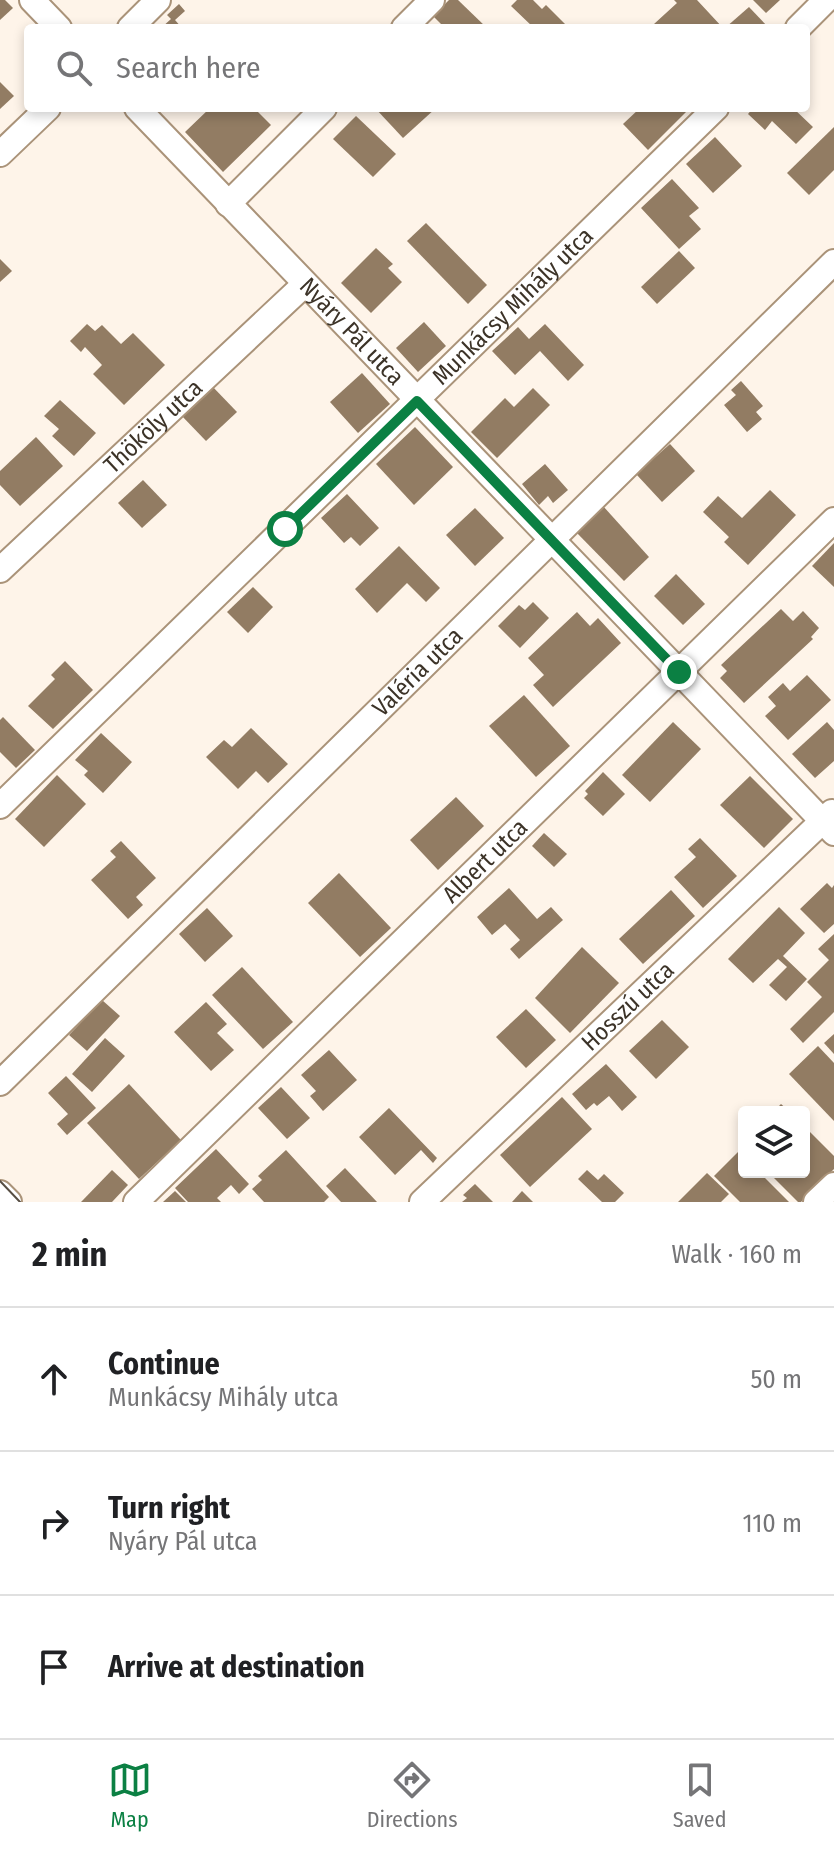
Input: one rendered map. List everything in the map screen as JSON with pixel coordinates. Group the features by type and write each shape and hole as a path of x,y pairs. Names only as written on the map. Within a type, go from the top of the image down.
{"street":[{"path":"32,0 55,24"},
{"path":"134,24 158,0"},
{"path":"408,24 432,0"},
{"path":"802,24 826,0"},
{"path":"0,154 44,112"},
{"name":"Nyáry Pál utca","path":"141,112 679,672 830,821"},
{"path":"228,204 320,112"},
{"name":"Munkácsy Mihály utca","path":"0,806 712,112"},
{"name":"Valéria utca","path":"0,1083 834,262"},
{"name":"Thököly utca","path":"0,570 305,284"},
{"name":"Albert utca","path":"136,1202 834,520"},
{"name":"Hosszú utca","path":"422,1202 830,821"},
{"path":"816,1202 834,1185"},
{"path":"0,1193 9,1202"}],"building":[{"path":"0,0 5,0 13,8 0,20"},
{"path":"449,0 458,0 483,24 441,24 433,16"},
{"path":"517,0 533,0 542,9 546,5 565,24 530,24 511,6"},
{"path":"674,0 697,0 719,24 654,24 677,3"},
{"path":"753,0 780,0 766,13"},
{"path":"179,4 185,11 175,20 178,24 165,24 171,19 167,15"},
{"path":"749,7 765,24 730,24"},
{"path":"0,82 14,96 0,109"},
{"path":"206,112 258,112 271,125 223,172 185,132"},
{"path":"379,112 432,112 403,138"},
{"path":"636,112 686,112 648,150 623,124"},
{"path":"797,112 813,127 796,144 772,121 765,130 748,114"},
{"path":"356,116 396,154 373,177 333,139"},
{"path":"834,127 834,170 809,195 787,173"},
{"path":"715,137 742,166 713,193 686,164"},
{"path":"672,179 699,208 689,216 701,229 679,249 641,208"},
{"path":"426,223 487,285 468,304 407,241"},
{"path":"376,248 393,264 388,268 402,282 371,313 341,283"},
{"path":"679,251 695,268 657,304 641,287"},
{"path":"0,259 12,271 0,282"},
{"path":"424,322 446,346 418,372 396,348"},
{"path":"87,324 95,331 102,325 121,344 133,333 165,365 124,405 93,374 102,365 85,347 81,352 70,341"},
{"path":"545,324 584,365 568,381 540,351 515,375 492,351 518,327 529,339"},
{"path":"362,373 390,404 358,433 330,402"},
{"path":"741,381 763,406 756,412 762,419 747,432 724,405 736,395 731,390"},
{"path":"211,385 237,412 206,441 180,414"},
{"path":"533,388 550,405 497,458 471,432 505,398 514,407"},
{"path":"60,400 96,433 74,456 52,436 59,429 44,416"},
{"path":"415,427 453,467 414,505 376,464"},
{"path":"36,437 63,466 20,506 0,485 0,471"},
{"path":"670,444 695,471 662,502 636,474"},
{"path":"545,464 568,490 553,503 548,496 539,505 522,484"},
{"path":"143,480 167,505 142,528 118,503"},
{"path":"770,490 796,515 748,565 724,542 729,537 703,512 718,496 742,518"},
{"path":"347,494 379,528 360,546 351,537 344,543 321,518"},
{"path":"603,506 649,557 624,581 576,532"},
{"path":"475,508 504,538 475,566 446,535"},
{"path":"834,543 834,587 812,566"},
{"path":"399,546 440,588 426,602 407,583 377,613 355,589"},
{"path":"676,574 705,604 683,625 654,596"},
{"path":"253,587 273,607 248,633 227,612"},
{"path":"533,602 549,618 520,648 498,626 519,605 525,610"},
{"path":"781,609 793,621 803,611 819,628 811,637 813,639 744,703 720,678 727,671 721,665"},
{"path":"577,612 590,626 598,618 621,643 553,707 533,685 544,675 528,658"},
{"path":"65,661 93,690 53,729 28,706 55,679 51,675"},
{"path":"807,675 831,700 788,740 765,716 776,706 768,697 783,683 790,691"},
{"path":"524,695 570,746 536,777 489,726"},
{"path":"3,717 35,750 16,768 0,752 0,720"},
{"path":"673,722 701,749 650,802 622,775"},
{"path":"827,722 834,730 834,761 815,778 792,754"},
{"path":"251,728 288,764 268,783 256,771 238,789 206,757 224,740 232,747"},
{"path":"101,733 132,762 103,793 84,775 88,771 75,760"},
{"path":"603,772 625,794 603,816 584,798 588,794 585,791"},
{"path":"57,775 86,804 44,847 15,819"},
{"path":"750,776 793,819 764,848 720,805"},
{"path":"456,797 484,826 438,870 410,840"},
{"path":"544,833 567,854 554,867 532,846"},
{"path":"700,838 737,876 703,908 674,877 696,857 688,849"},
{"path":"121,841 156,878 136,897 143,905 128,919 91,880 116,857 110,851"},
{"path":"339,873 391,928 360,957 308,903"},
{"path":"827,883 832,888 834,885 834,924 824,933 800,909"},
{"path":"509,888 537,919 551,907 563,920 519,959 510,949 520,940 505,924 492,935 477,917"},
{"path":"671,890 695,916 643,964 619,939"},
{"path":"779,907 805,933 783,956 807,979 786,1001 769,985 787,967 778,959 753,983 728,959"},
{"path":"207,908 233,936 205,962 179,934"},
{"path":"834,934 834,1012 803,1043 790,1029 822,997 807,982 829,960 818,949"},
{"path":"582,947 619,983 570,1033 535,998"},
{"path":"242,967 293,1022 263,1049 212,995"},
{"path":"102,1000 120,1016 87,1051 69,1035"},
{"path":"206,1002 227,1024 217,1033 234,1050 211,1071 174,1032"},
{"path":"526,1009 556,1040 526,1068 496,1037"},
{"path":"662,1020 689,1047 656,1079 629,1051"},
{"path":"834,1034 834,1054 824,1043"},
{"path":"105,1038 125,1056 92,1092 72,1074"},
{"path":"818,1046 834,1063 834,1121 789,1074"},
{"path":"329,1050 357,1080 323,1111 310,1096 316,1091 301,1075"},
{"path":"606,1064 637,1097 622,1111 609,1096 586,1110 572,1094"},
{"path":"66,1076 96,1108 67,1135 57,1124 68,1114 48,1093"},
{"path":"129,1084 181,1140 139,1179 87,1123"},
{"path":"281,1087 310,1118 287,1139 258,1108"},
{"path":"562,1097 592,1129 530,1187 500,1155"},
{"path":"389,1108 437,1158 433,1163 421,1150 395,1175 359,1137"},
{"path":"810,1132 834,1156 834,1169 798,1202 774,1178 810,1178"},
{"path":"216,1149 249,1184 239,1194 231,1185 217,1198 221,1202 188,1202 175,1188"},
{"path":"286,1150 329,1197 324,1202 264,1202 252,1189 262,1180 258,1176"},
{"path":"738,1152 738,1178 765,1178 789,1202 740,1202 714,1176"},
{"path":"345,1168 377,1202 341,1202 326,1186"},
{"path":"112,1170 128,1185 112,1202 81,1202"},
{"path":"587,1170 598,1180 604,1174 624,1193 615,1202 602,1202 578,1179"},
{"path":"707,1173 729,1194 721,1202 678,1202"},
{"path":"475,1184 493,1202 462,1202 467,1198 463,1195"},
{"path":"175,1191 186,1202 163,1202"},
{"path":"522,1191 533,1202 512,1202"}],"tram line":[{"path":"0,1181 20,1202"}],"route":[{"path":"285,529 417,401 679,672"}]}
